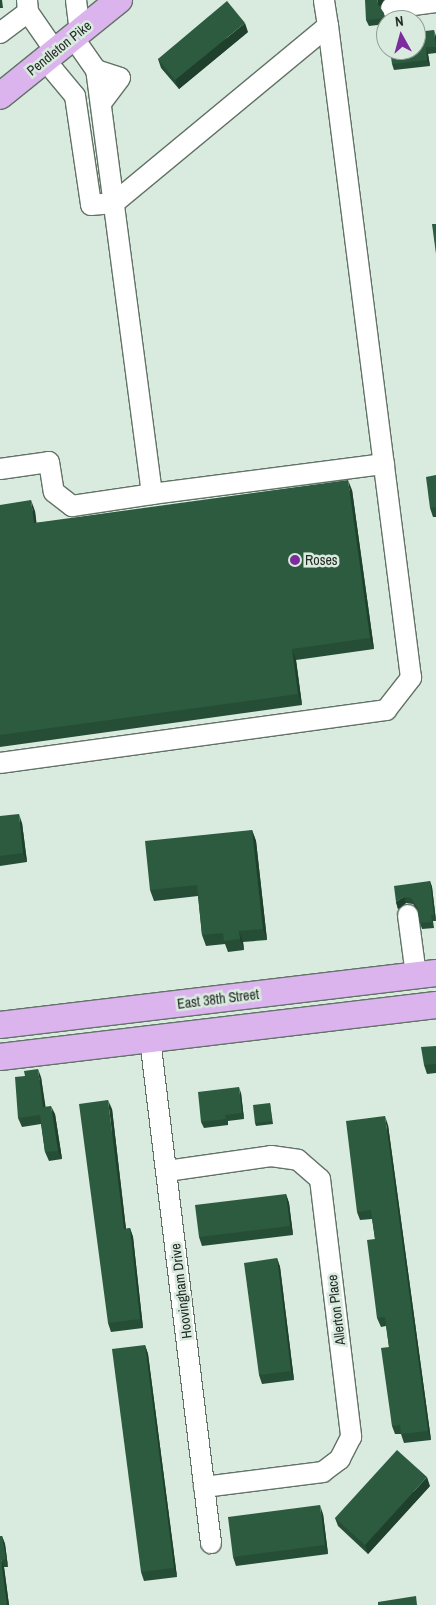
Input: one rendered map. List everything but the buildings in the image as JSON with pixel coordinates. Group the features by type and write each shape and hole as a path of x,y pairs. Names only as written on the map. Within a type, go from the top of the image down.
{"main road":[{"name":"Pendleton Pike","path":"0,96 119,0"},
{"name":"East 38th Street","path":"0,1025 426,974"},
{"path":"0,1058 436,1005"}],"street":[{"path":"76,0 63,45 75,96 91,205 114,203 328,26"},
{"path":"0,763 386,710 411,678 324,0"},
{"path":"391,8 436,2"},
{"path":"0,33 27,6 63,45 96,70 152,494"},
{"path":"0,469 49,462 54,492 72,506 384,464"},
{"path":"408,915 426,974"},
{"name":"Hoovingham Drive","path":"150,1039 211,1543"},
{"name":"Allerton Place","path":"166,1171 271,1156 298,1160 320,1178 351,1437 340,1459 323,1472 204,1487"}],"place":[{"name":"Roses","path":"295,560"}]}
